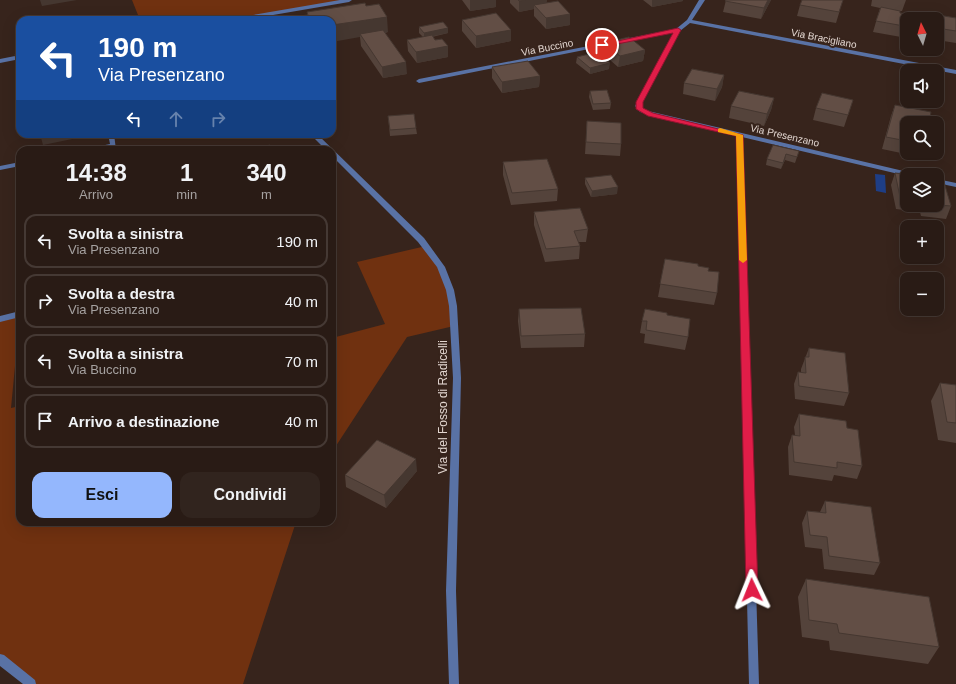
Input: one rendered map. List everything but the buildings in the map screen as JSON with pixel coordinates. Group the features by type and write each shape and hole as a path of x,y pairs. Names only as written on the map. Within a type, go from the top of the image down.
{"street":[{"path":"258,16 349,0"},
{"name":"Via Presenzano","path":"702,0 688,20 678,30 639,102 640,109 651,114 900,172"},
{"path":"283,16 287,11"},
{"name":"Via Bracigliano","path":"688,20 956,72"},
{"name":"Via Buccino","path":"419,80 678,30"},
{"path":"0,61 16,58"},
{"path":"739,135 754,684"},
{"path":"318,138 326,146"},
{"name":"Via del Fosso di Radicelli","path":"336,156 421,240 441,267 450,290 453,306 457,378 451,591 454,684"},
{"path":"0,168 16,165"},
{"path":"944,182 956,185"},
{"path":"0,319 16,315"},
{"path":"0,659 31,684"}],"shaded area":[{"path":"132,0 349,0 258,16 138,16"},
{"path":"426,246 450,290 454,326 407,337 336,446 336,337 385,324 357,262"},
{"path":"16,315 16,356 11,408 16,407 16,526 295,526 243,684 31,684 0,659 0,319"}],"water":[{"path":"875,174 885,175 886,193 876,191"}],"slow traffic":[{"path":"720,130 739,135 743,260"}],"route":[{"path":"602,45 678,30 638,106 642,111 651,114 739,135 752,590"}]}
